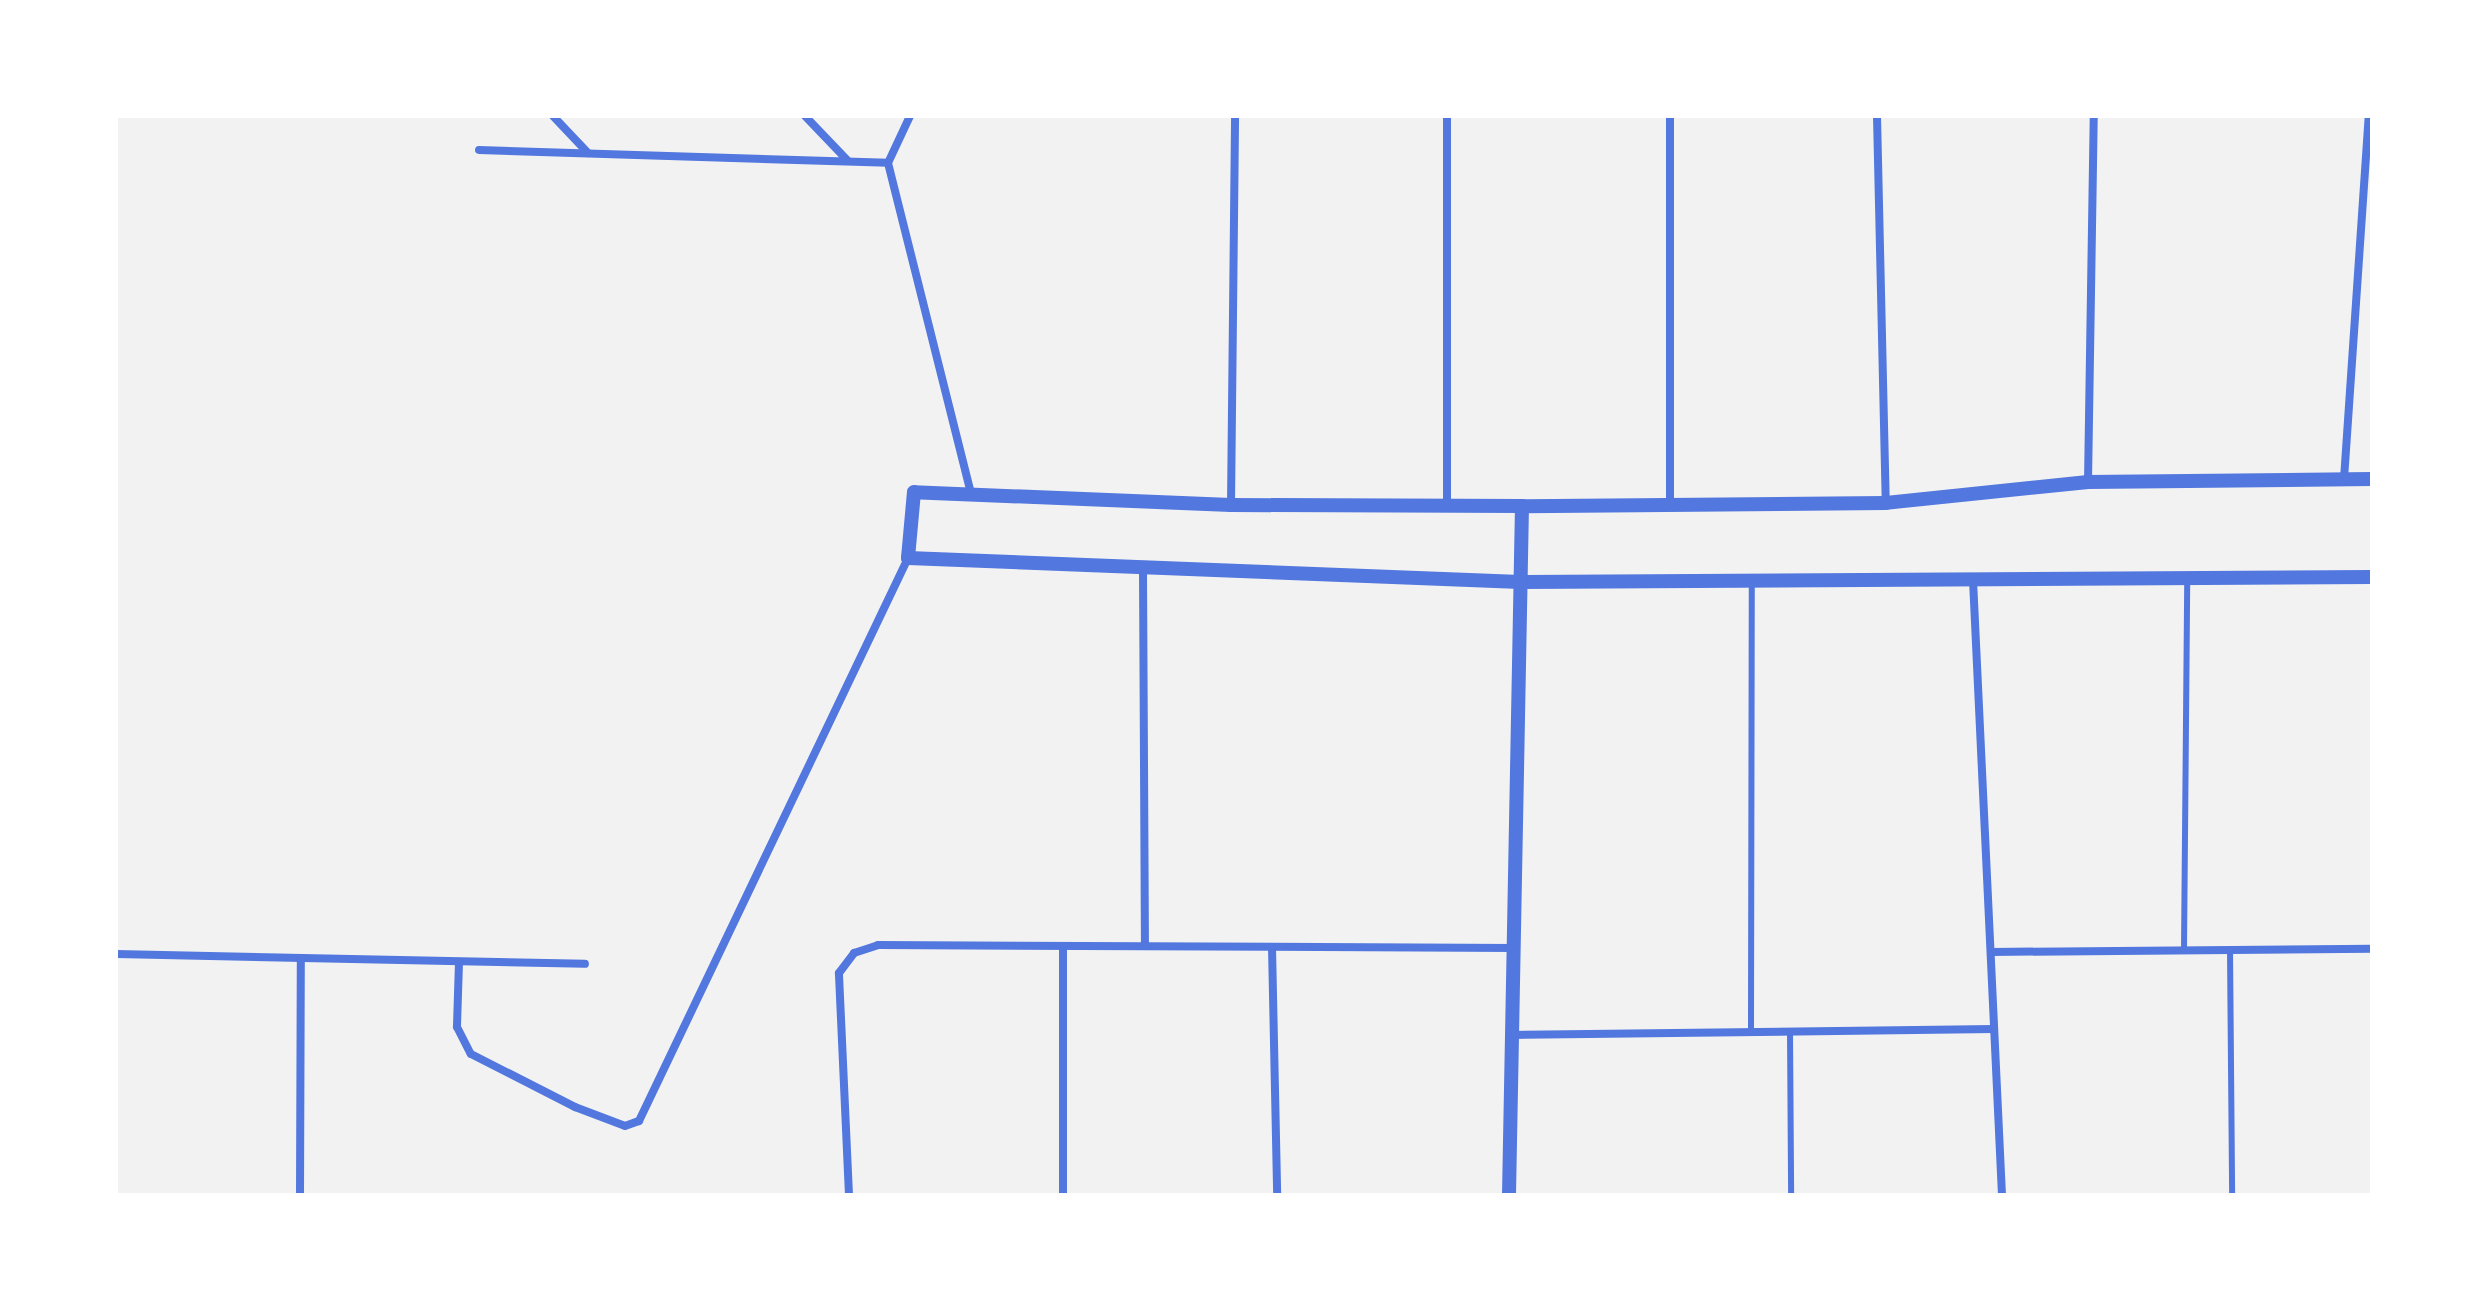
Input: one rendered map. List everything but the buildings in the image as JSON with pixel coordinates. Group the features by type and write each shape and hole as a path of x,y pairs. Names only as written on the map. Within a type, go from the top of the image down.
{"street":[{"path":"553,116 588,153"},
{"path":"805,116 849,161"},
{"path":"910,116 888,163 971,494"},
{"path":"1231,505 1235,116"},
{"path":"1447,116 1447,506"},
{"path":"1670,116 1670,504"},
{"path":"1877,116 1886,503"},
{"path":"2088,482 2094,116"},
{"path":"2344,479 2369,116"},
{"path":"479,150 888,163"},
{"path":"459,962 457,1027 471,1054 575,1107 625,1126 639,1121 908,558 914,492 1231,505 1886,503 2088,482 2372,479"},
{"path":"1509,1195 1522,506"},
{"path":"908,558 1143,572 1521,582 2372,577"},
{"path":"1143,572 1145,946"},
{"path":"1973,580 2002,1195"},
{"path":"849,1195 839,973 854,953 878,945 1514,948"},
{"path":"1063,946 1063,1195"},
{"path":"1272,947 1277,1195"},
{"path":"1991,952 2372,949"},
{"path":"116,954 585,964"},
{"path":"300,1195 301,958"},
{"path":"1512,1035 1994,1029"}],"lane":[{"path":"2184,950 2187,578"},
{"path":"1751,1032 1752,581"},
{"path":"2230,950 2232,1195"},
{"path":"1790,1032 1791,1195"}]}
